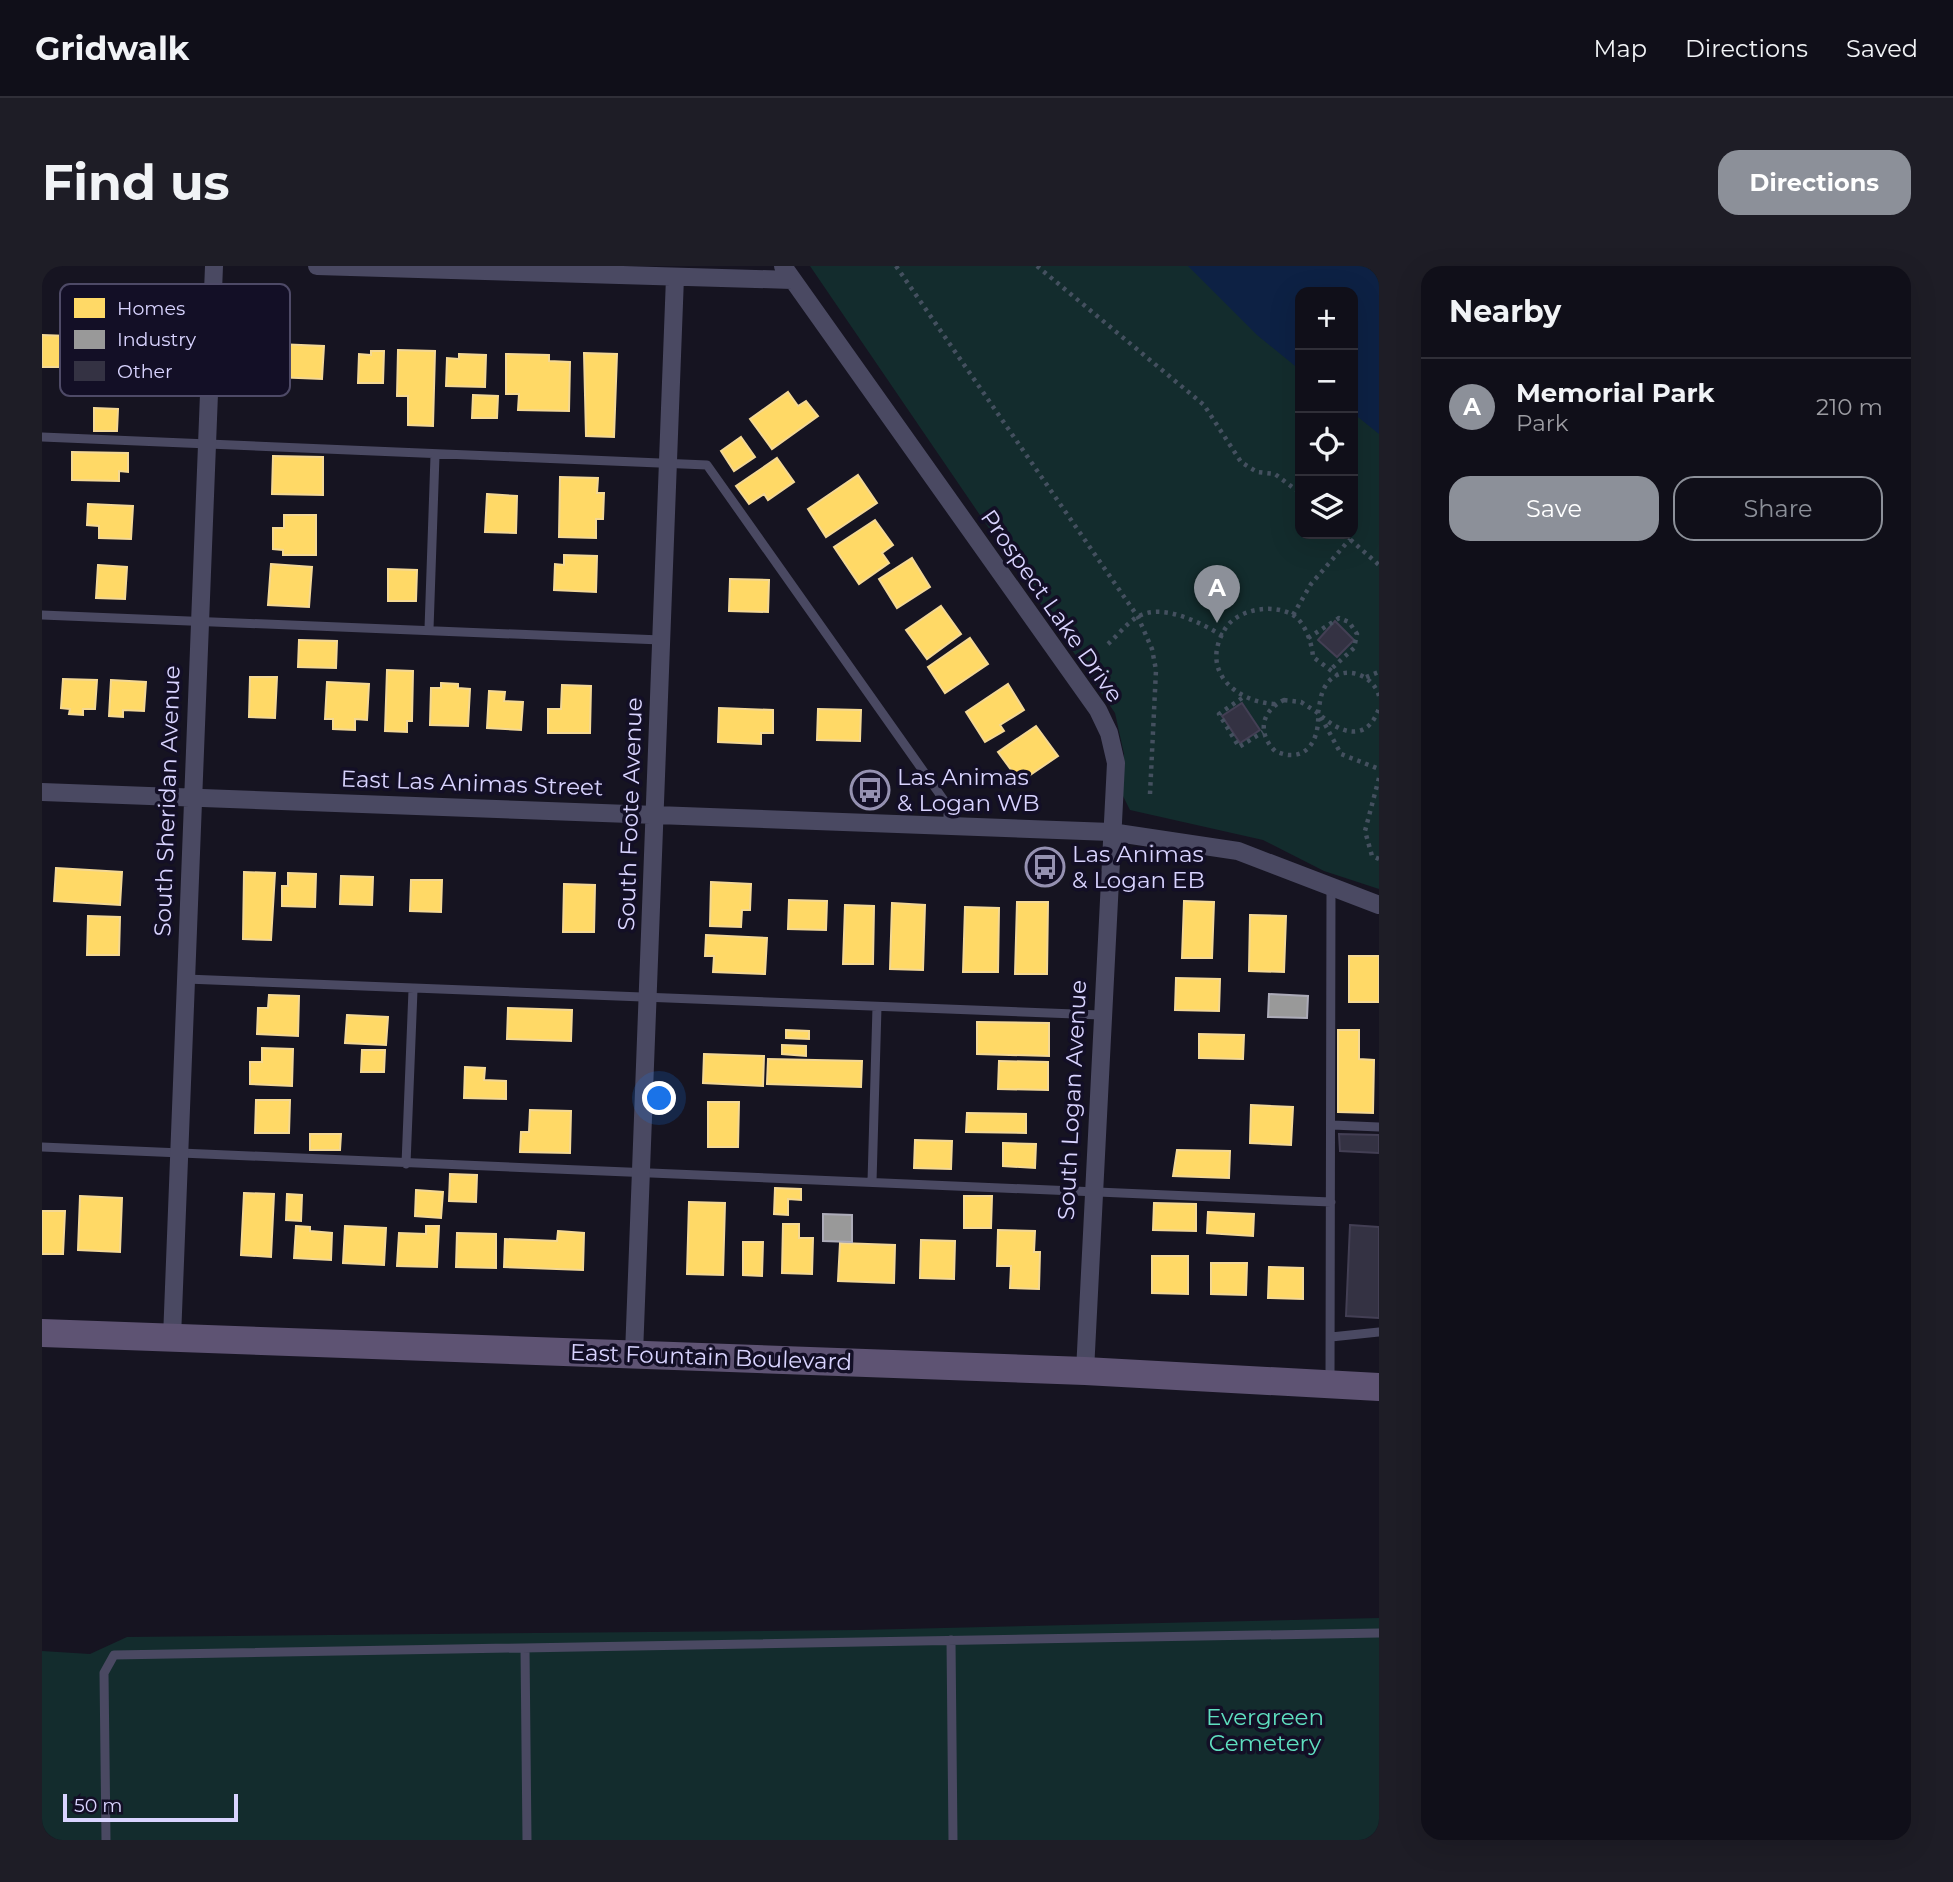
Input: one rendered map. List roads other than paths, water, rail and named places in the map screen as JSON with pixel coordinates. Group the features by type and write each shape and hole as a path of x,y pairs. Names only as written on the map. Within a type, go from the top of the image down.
{"main road":[{"name":"East Fountain Boulevard","path":"42,1334 1085,1371 1330,1382 1379,1387"}],"street":[{"name":"South Sheridan Avenue","path":"213,284 214,266"},
{"path":"317,266 571,270 675,277 787,273"},
{"name":"Prospect Lake Drive","path":"787,273 1098,710 1109,733 1116,763 1111,832"},
{"name":"South Foote Avenue","path":"634,1354 675,277"},
{"name":"South Sheridan Avenue","path":"172,1338 198,619 209,396"},
{"name":"East Las Animas Street","path":"42,792 1111,832"},
{"path":"1111,832 1238,851 1379,905"},
{"name":"South Logan Avenue","path":"1085,1371 1091,1192 1111,832"}],"lane":[{"path":"42,437 435,456 707,465 948,806 948,825"},
{"path":"429,629 435,456"},
{"path":"42,615 661,639"},
{"path":"1330,1382 1331,887"},
{"path":"186,979 1101,1015"},
{"path":"405,1164 413,990"},
{"path":"872,1182 877,1007"},
{"path":"1332,1125 1379,1127"},
{"path":"42,1147 1331,1202"},
{"path":"1331,1337 1379,1332"},
{"path":"106,1840 104,1673 114,1655 1379,1633"},
{"path":"951,1640 953,1840"},
{"path":"525,1648 527,1840"}],"water":[{"path":"1188,266 1379,266 1379,434 1358,417 1358,287 1295,287 1295,366 1257,335"}],"place":[{"name":"Memorial Park","path":"1217,623"},
{"name":"Las Animas & Logan WB","path":"870,790"},
{"name":"Las Animas & Logan EB","path":"1045,867"}],"park label":[{"name":"Evergreen Cemetery","path":"1265,1730"}]}
